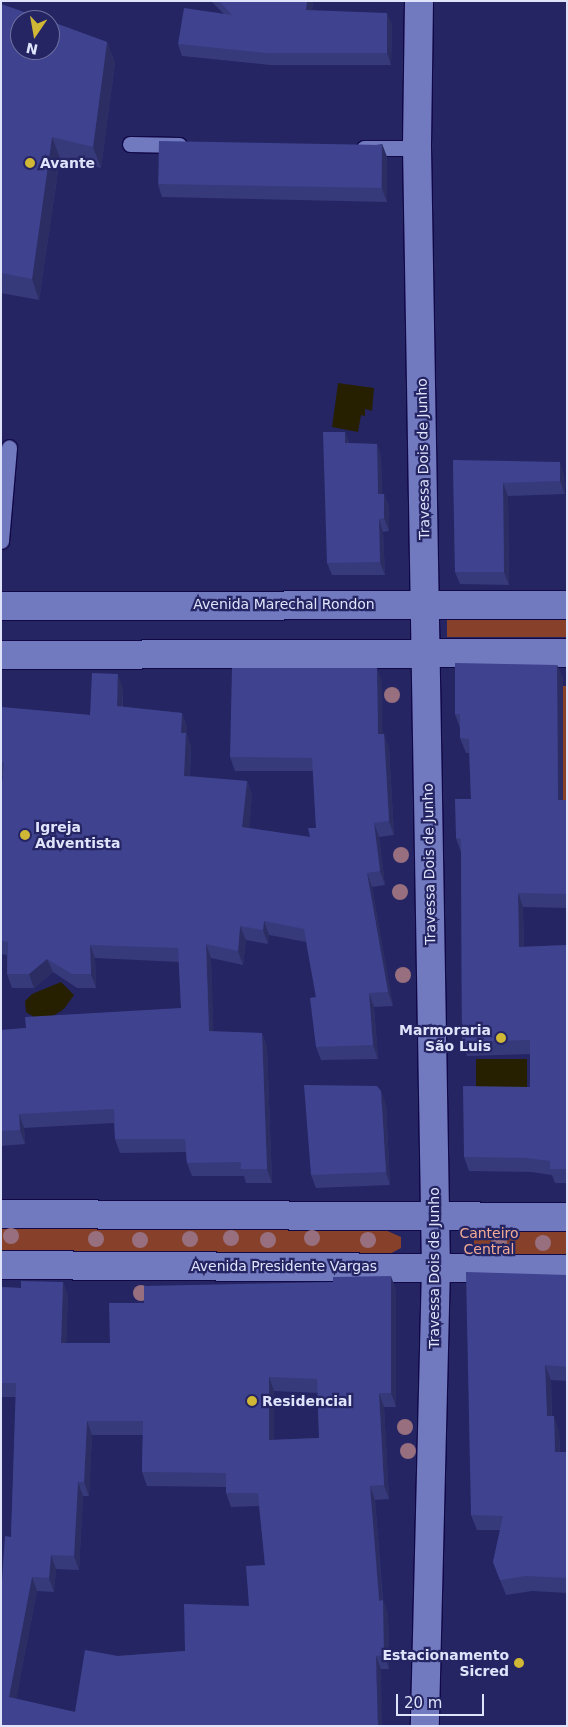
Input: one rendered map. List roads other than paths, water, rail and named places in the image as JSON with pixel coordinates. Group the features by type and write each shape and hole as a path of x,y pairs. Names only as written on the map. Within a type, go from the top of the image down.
{"street":[{"name":"Travessa Dois de Junho","path":"419,1 417,148 426,603 424,653 436,1216 424,1726"},
{"name":"Avenida Marechal Rondon","path":"1,606 426,603 567,605"},
{"path":"1,655 567,653"},
{"path":"1,1214 567,1217"},
{"name":"Avenida Presidente Vargas","path":"1,1265 567,1269"}],"lane":[{"path":"130,144 200,145"},
{"path":"348,148 417,148"},
{"path":"1,541 9,447"}],"place":[{"name":"Avante","path":"30,163"},
{"name":"Igreja Adventista","path":"25,835"},
{"name":"Marmoraria São Luis","path":"501,1038"},
{"name":"Residencial","path":"252,1401"},
{"name":"Estacionamento Sicred","path":"519,1663"}],"park label":[{"name":"Canteiro Central","path":"489,1242"}]}
